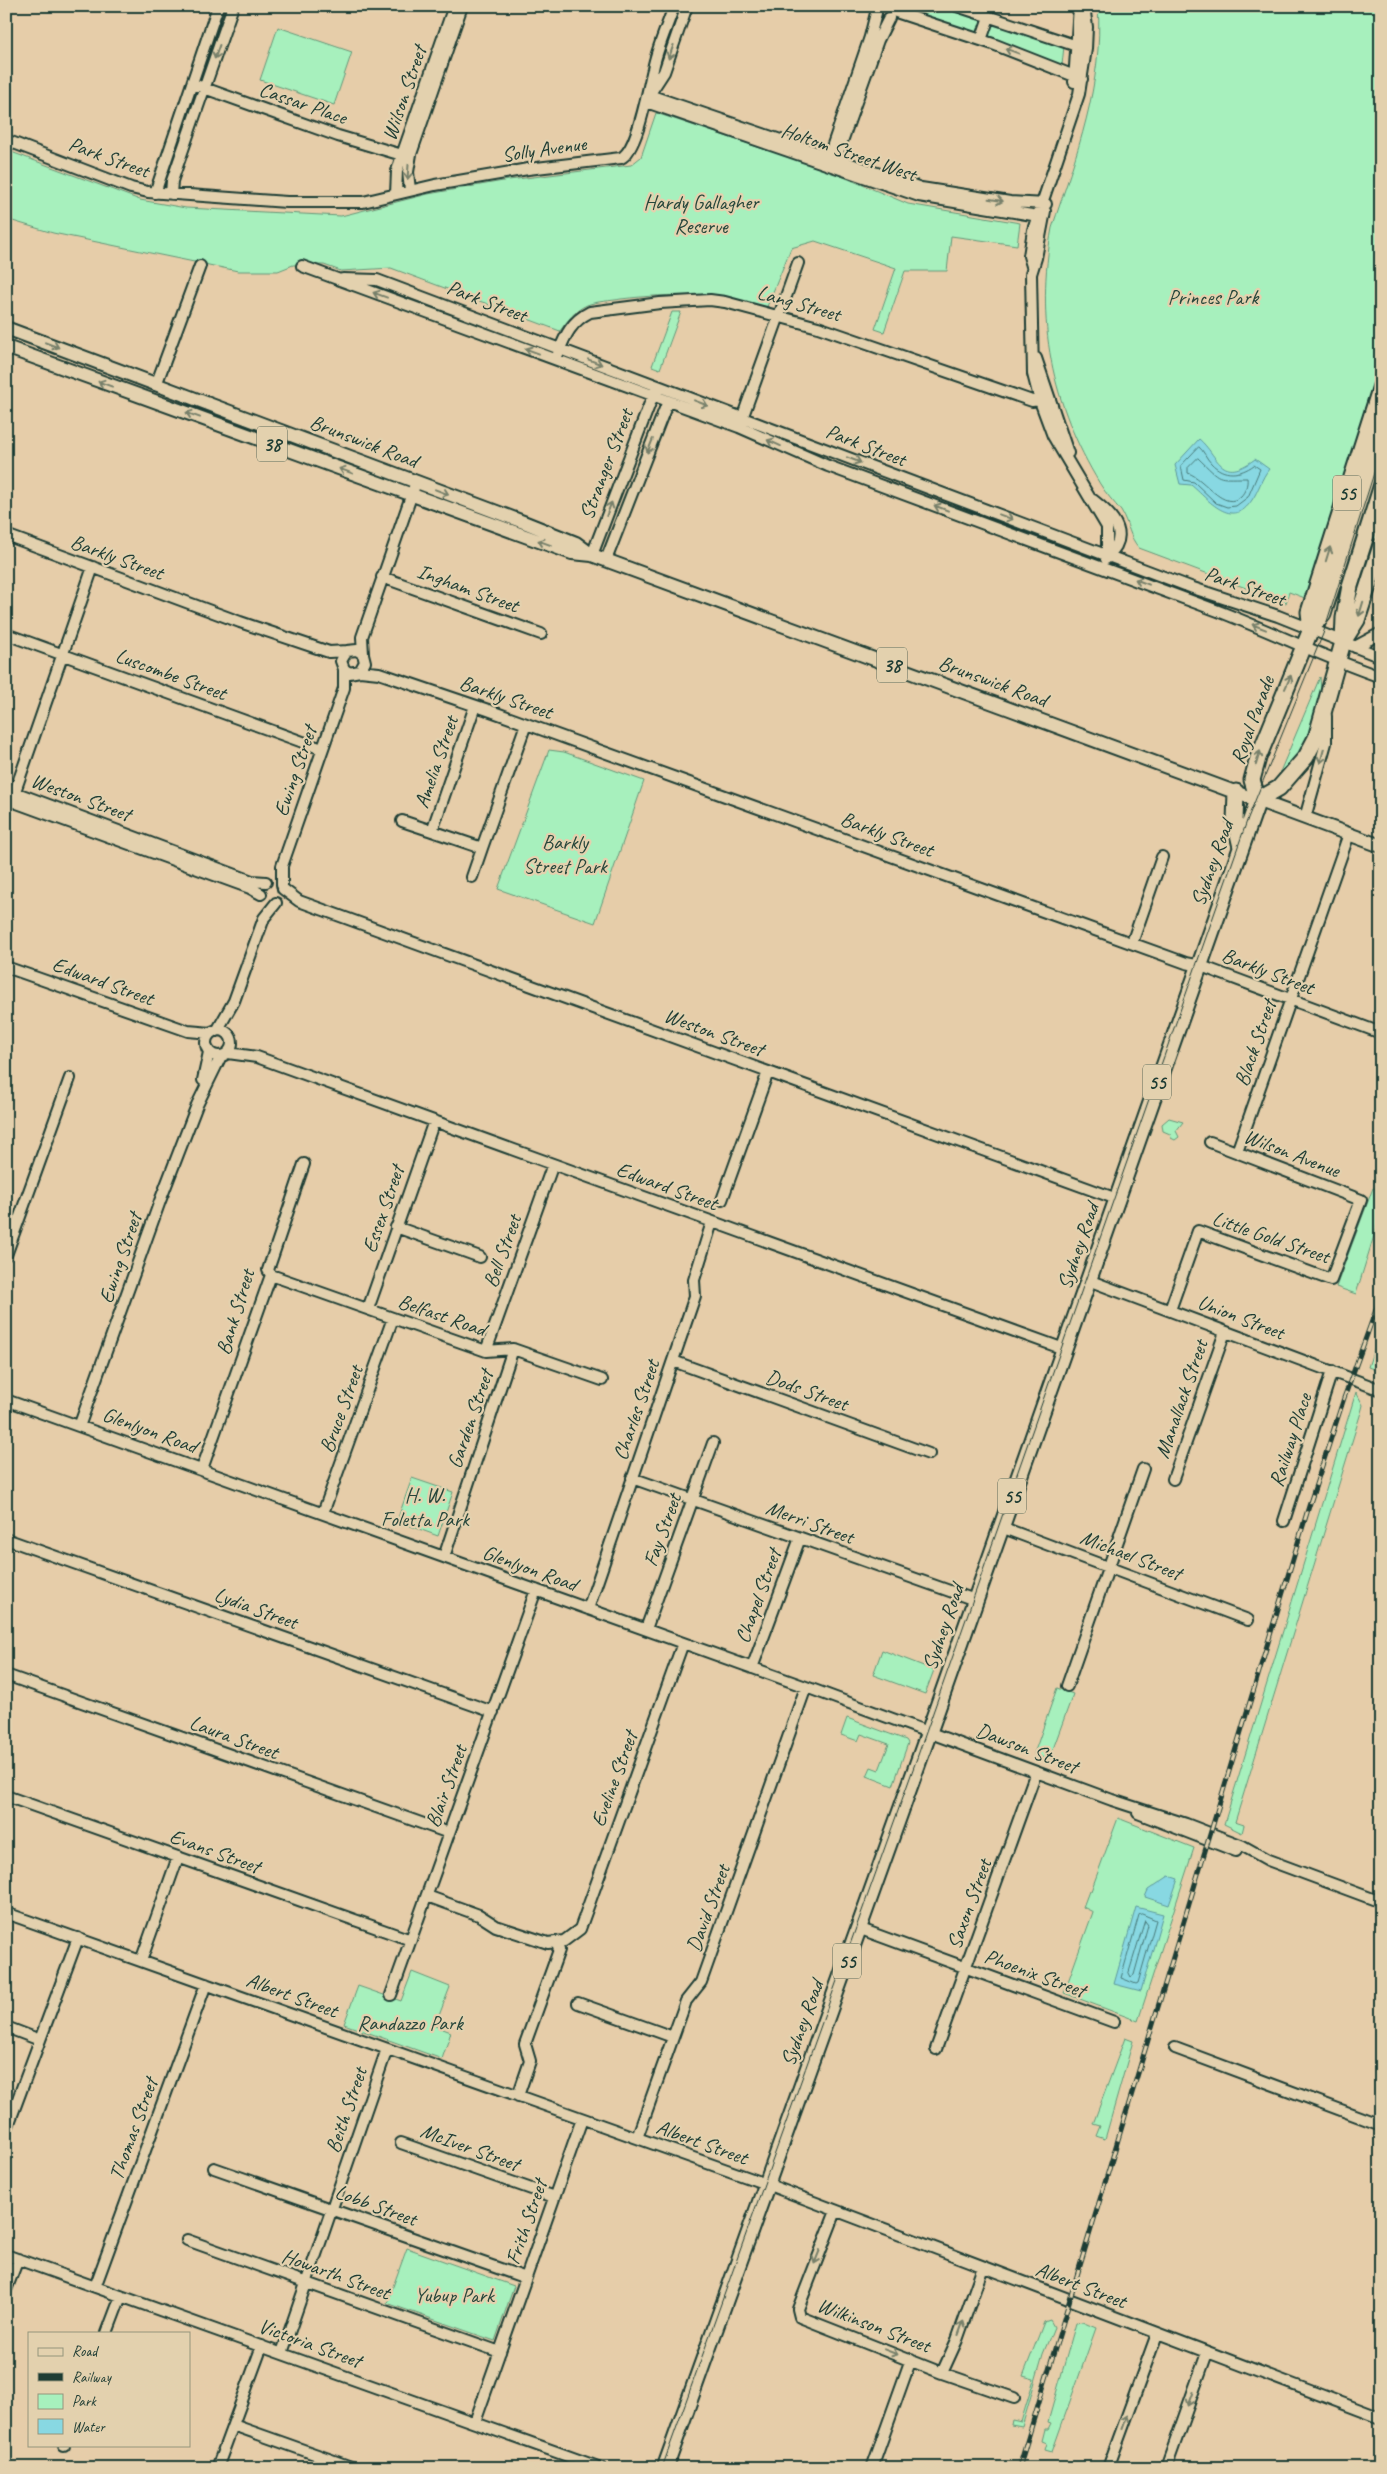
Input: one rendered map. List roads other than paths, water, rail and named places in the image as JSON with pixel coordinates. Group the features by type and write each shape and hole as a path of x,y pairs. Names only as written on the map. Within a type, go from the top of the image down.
{"highway":[{"name":"Royal Parade","path":"1258,800 1252,780 1258,758 1311,629 1323,614 1381,386"},
{"name":"Royal Parade","path":"1358,482 1381,432"},
{"name":"55","path":"1349,644 1344,618 1350,586 1381,489"},
{"name":"55","path":"1258,800 1277,790 1306,757 1316,738 1338,662 1349,644 1381,546"},
{"path":"1236,792 1235,821 1241,847"},
{"name":"Sydney Road","path":"665,2468 929,1732 1258,800"}],"main road":[{"name":"Brunswick Road","path":"6,328 576,543 592,555"},
{"name":"Brunswick Road","path":"6,347 572,553 592,555 606,560 1381,846"},
{"path":"151,400 156,385"}],"street":[{"path":"155,193 218,6"},
{"path":"171,194 172,181 233,6"},
{"name":"Wilson Street","path":"396,194 397,171 454,6"},
{"name":"Wilson Street","path":"410,190 408,172 411,154 462,6"},
{"path":"648,98 653,68 674,6"},
{"path":"648,98 664,72 687,6"},
{"path":"957,6 1082,47"},
{"path":"1079,6 1082,47"},
{"path":"1084,6 1087,26 1082,47 1079,78 1070,106 1070,117 1029,256 1032,266 1030,303 1032,345 1044,400 1074,471 1092,499 1105,510 1118,530 1116,546 1108,556 1103,567"},
{"path":"874,9 882,17 895,12 981,40 1058,68 1079,78"},
{"path":"831,161 872,32 874,9"},
{"path":"831,161 878,40 895,12"},
{"path":"981,40 989,18"},
{"name":"Cassar Place","path":"192,84 338,136 402,155"},
{"name":"Solly Avenue","path":"410,190 519,171 621,158 629,151 648,98"},
{"name":"Holtom Street West","path":"648,98 831,161 921,188 1010,202 1045,202"},
{"name":"Park Street","path":"6,140 131,188 155,193 321,202 367,202 410,190"},
{"name":"Holtom Street West","path":"831,161 919,196 1041,217"},
{"path":"740,423 798,263"},
{"path":"156,385 200,266"},
{"name":"Park Street","path":"302,266 556,359 654,390 668,401 740,423 812,460 1060,553 1103,567 1280,635 1303,648 1381,677"},
{"name":"Park Street","path":"336,279 377,280 560,348 654,390 740,423 1222,599 1245,604 1381,657"},
{"name":"Lang Street","path":"556,359 564,336 575,322 590,312 603,309 710,300 818,327 1032,401 1044,400"},
{"name":"Stranger Street","path":"592,555 654,390"},
{"name":"Stranger Street","path":"606,560 668,401"},
{"path":"362,637 342,657 342,667 349,673 358,672 364,666 362,637 416,482"},
{"name":"Barkly Street","path":"6,535 240,622 329,652 348,650"},
{"path":"10,795 93,568"},
{"name":"Ingham Street","path":"382,577 541,634"},
{"path":"1188,600 1192,588"},
{"path":"1218,611 1222,599"},
{"path":"1349,644 1381,633"},
{"name":"Luscombe Street","path":"6,634 322,749"},
{"path":"348,650 357,650 364,656"},
{"name":"Barkly Street","path":"329,652 342,667"},
{"name":"Barkly Street","path":"364,656 379,673"},
{"name":"Ewing Street","path":"342,667 344,688"},
{"name":"Barkly Street","path":"358,672 379,673 476,706 1381,1033"},
{"name":"Ewing Street","path":"282,887 282,866 322,749 344,688 358,672"},
{"name":"Amelia Street","path":"432,831 476,706"},
{"path":"1305,818 1326,743 1326,708"},
{"path":"472,877 526,724"},
{"name":"Weston Street","path":"10,795 245,886 262,896"},
{"name":"Amelia Street","path":"402,821 482,848"},
{"name":"Black Street","path":"1237,1152 1349,834"},
{"name":"Weston Street","path":"140,844 252,881 268,882"},
{"path":"1132,943 1162,857"},
{"name":"Ewing Street","path":"268,882 282,866"},
{"path":"214,1032 234,1001 264,918 283,896 282,887 276,881 268,882 262,888 264,918"},
{"name":"Weston Street","path":"282,887 299,901 1117,1199"},
{"path":"262,896 269,902 278,902"},
{"name":"Weston Street","path":"278,902 299,901"},
{"name":"Edward Street","path":"6,967 188,1031 214,1032 230,1038 257,1057 1064,1349"},
{"path":"230,1038 234,1001"},
{"name":"Edward Street","path":"188,1031 208,1049 225,1055 257,1057"},
{"name":"Ewing Street","path":"197,1105 208,1049 214,1032"},
{"name":"Ewing Street","path":"80,1424 160,1201 197,1105 225,1055 230,1038"},
{"path":"722,1200 768,1072"},
{"path":"6,1255 70,1078"},
{"name":"Essex Street","path":"368,1309 434,1121"},
{"name":"Wilson Avenue","path":"1210,1142 1361,1200"},
{"name":"Bank Street","path":"202,1470 271,1275 268,1270 304,1164"},
{"name":"Bell Street","path":"486,1351 553,1164"},
{"name":"Little Gold Street","path":"1170,1310 1198,1231 1331,1280 1361,1200"},
{"name":"Charles Street","path":"588,1608 695,1296 694,1280 712,1222"},
{"path":"396,1227 480,1257"},
{"name":"Belfast Road","path":"271,1275 486,1351 513,1349 602,1380"},
{"name":"Union Street","path":"1088,1280 1381,1390"},
{"name":"Bruce Street","path":"323,1513 393,1318"},
{"name":"Manallack Street","path":"1173,1479 1225,1332"},
{"name":"Garden Street","path":"444,1557 513,1349"},
{"name":"Dods Street","path":"672,1362 929,1454"},
{"name":"Railway Place","path":"1284,1521 1332,1371"},
{"name":"Glenlyon Road","path":"6,1400 80,1424 202,1470 929,1732"},
{"name":"Fay Street","path":"646,1629 713,1443"},
{"path":"1067,1686 1144,1469"},
{"name":"Merri Street","path":"632,1478 975,1600"},
{"name":"Michael Street","path":"1001,1527 1248,1620"},
{"name":"Chapel Street","path":"752,1668 800,1538"},
{"name":"Lydia Street","path":"6,1539 493,1712"},
{"name":"Blair Street","path":"392,1995 536,1590"},
{"name":"Eveline Street","path":"557,1944 580,1929 683,1643"},
{"name":"Laura Street","path":"6,1675 449,1833"},
{"name":"David Street","path":"637,2138 686,2001 701,1982 806,1687"},
{"name":"Dawson Street","path":"929,1732 1112,1800 1197,1837 1268,1860 1381,1902"},
{"name":"Saxon Street","path":"936,2049 1036,1772"},
{"name":"Evans Street","path":"6,1796 411,1940"},
{"path":"141,1961 178,1858"},
{"path":"427,1896 479,1915 496,1926 548,1944 557,1944 559,1950 526,2044 530,2061 518,2096"},
{"name":"Albert Street","path":"6,1913 766,2184 1381,2418"},
{"name":"Phoenix Street","path":"858,1928 1114,2022"},
{"path":"6,2131 78,1938"},
{"name":"Thomas Street","path":"96,2287 206,1984"},
{"path":"578,2003 673,2037"},
{"path":"6,2027 40,2040"},
{"path":"1176,2048 1381,2125"},
{"name":"Beith Street","path":"282,2353 387,2049"},
{"name":"Frith Street","path":"475,2422 582,2119"},
{"name":"McIver Street","path":"401,2143 554,2197"},
{"name":"Lobb Street","path":"214,2168 526,2278"},
{"name":"Wilkinson Street","path":"836,2212 812,2270 798,2309 798,2314 804,2319 1014,2398"},
{"name":"Howarth Street","path":"187,2240 500,2352"},
{"name":"Victoria Street","path":"6,2255 601,2468"},
{"path":"6,2290 18,2259"},
{"path":"942,2372 957,2340 983,2268"},
{"path":"106,2332 121,2296"},
{"path":"1108,2468 1157,2334"},
{"path":"217,2468 262,2346"},
{"path":"1166,2468 1207,2353"},
{"path":"872,2468 911,2359"},
{"path":"233,2425 354,2468"}],"water":[{"path":"1199,439 1216,460 1227,469 1243,466 1255,459 1269,469 1252,500 1244,509 1236,513 1228,513 1212,504 1191,485 1180,484 1175,465"},
{"path":"1169,1876 1178,1879 1169,1905 1145,1897 1148,1890"},
{"path":"1136,1907 1163,1914 1141,1991 1114,1984"}],"tram line":[{"path":"662,2468 917,1758 1248,818 1323,634 1381,451"}],"railway":[{"path":"1019,2468 1309,1506 1344,1398 1381,1296"}],"park label":[{"name":"Hardy Gallagher Reserve","path":"701,214"},
{"name":"Princes Park","path":"1213,297"},
{"name":"Barkly Street Park","path":"565,854"},
{"name":"H. W. Foletta Park","path":"425,1507"},
{"name":"Randazzo Park","path":"410,2023"},
{"name":"Yubup Park","path":"454,2295"}]}
